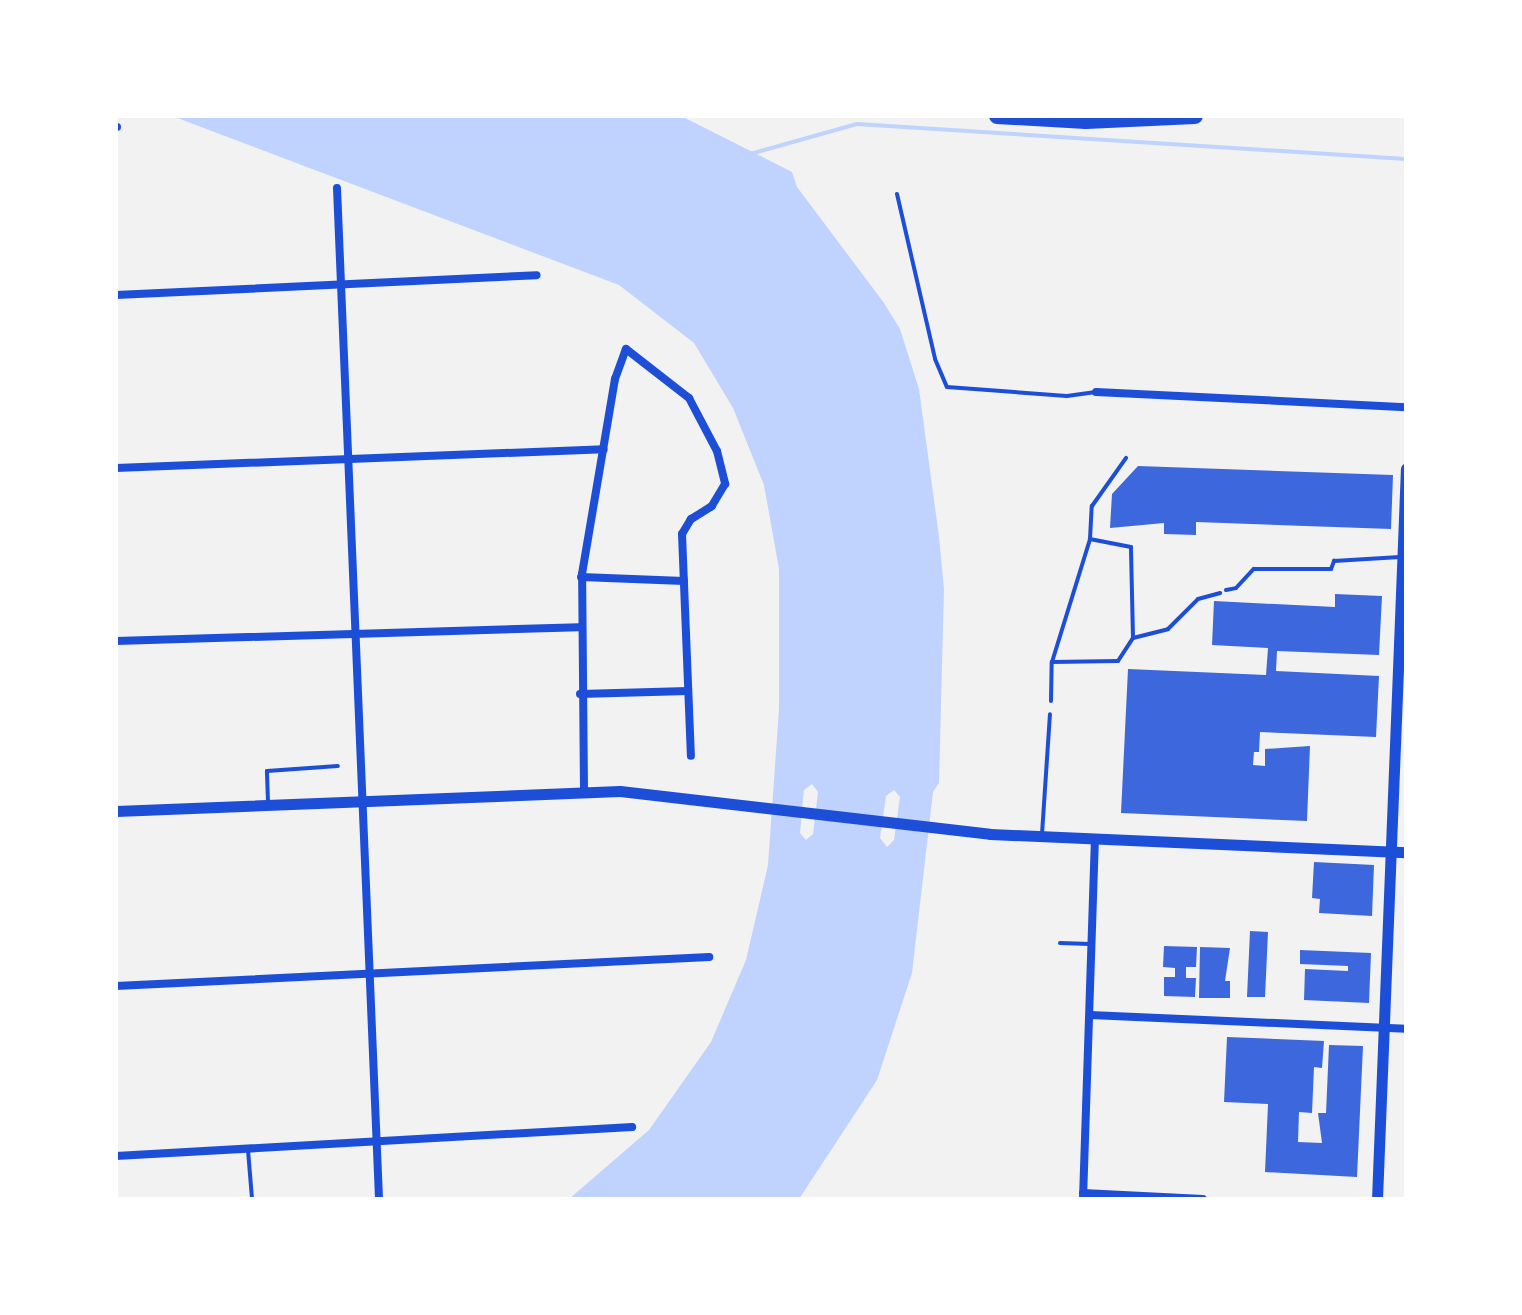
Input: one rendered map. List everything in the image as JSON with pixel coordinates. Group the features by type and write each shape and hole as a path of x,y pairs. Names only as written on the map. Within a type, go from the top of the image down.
{"highway":[{"path":"997,116 1086,121 1195,116"}],"street":[{"path":"337,188 374,1139 379,1199"},
{"path":"116,295 537,275"},
{"path":"584,791 579,627 581,577 615,379 626,349 689,398 717,451 725,484 712,506 691,519 682,534 691,756"},
{"path":"1096,392 1406,407"},
{"path":"116,468 604,449"},
{"path":"1377,1199 1402,670 1406,469"},
{"path":"581,577 684,581"},
{"path":"116,641 354,630 579,627"},
{"path":"580,694 688,691"},
{"path":"116,811 584,791 741,802 952,829 1042,836 1406,852"},
{"path":"1095,838 1083,1196 1203,1199"},
{"path":"116,986 709,957"},
{"path":"1090,1015 1406,1029"},
{"path":"116,1156 374,1139 632,1127"}],"lane":[{"path":"897,194 935,359 947,387 1067,396 1096,392"},
{"path":"1051,701 1052,662 1090,539 1092,506 1126,458"},
{"path":"1052,662 1118,661 1133,638 1131,547 1090,539"},
{"path":"1226,590 1236,588 1254,569 1331,569 1334,561 1403,557"},
{"path":"1133,638 1168,629 1198,599 1220,593"},
{"path":"1042,836 1050,714"},
{"path":"268,805 267,771 338,766"},
{"path":"1060,943 1092,944"},
{"path":"248,1147 252,1199"}],"water":[{"path":"172,116 681,116 792,172 797,187 900,329 919,389 944,589 939,783 933,792 912,973 877,1080 799,1199 569,1199 649,1130 711,1042 746,960 768,865 779,709 779,569 764,485 733,408 694,343 619,285","holes":["812,784 818,792 813,834 806,840 800,833 804,790","894,790 900,797 894,840 887,847 880,838 886,796"]}],"building":[{"path":"1138,466 1393,475 1391,529 1196,522 1196,535 1164,534 1164,523 1110,528 1112,494"},
{"path":"1335,594 1382,596 1379,655 1277,651 1276,671 1379,676 1376,737 1260,732 1259,752 1254,752 1253,765 1265,766 1265,749 1310,746 1307,821 1121,813 1128,669 1266,675 1268,648 1212,645 1214,601 1335,607"},
{"path":"1314,862 1374,865 1372,916 1319,913 1320,899 1312,898"},
{"path":"1250,931 1268,932 1265,997 1247,997"},
{"path":"1164,946 1197,947 1196,967 1186,967 1186,978 1196,978 1195,997 1164,996 1164,977 1175,977 1175,968 1163,967"},
{"path":"1200,947 1230,948 1225,981 1230,981 1230,998 1199,998"},
{"path":"1300,950 1371,953 1369,1003 1304,1000 1305,969 1348,971 1348,966 1300,964"},
{"path":"1227,1037 1324,1041 1322,1068 1314,1067 1312,1113 1299,1112 1298,1142 1322,1143 1318,1113 1326,1113 1329,1045 1363,1046 1357,1177 1265,1172 1268,1104 1224,1102"}],"waterway":[{"path":"750,154 857,124 1406,159"}]}
